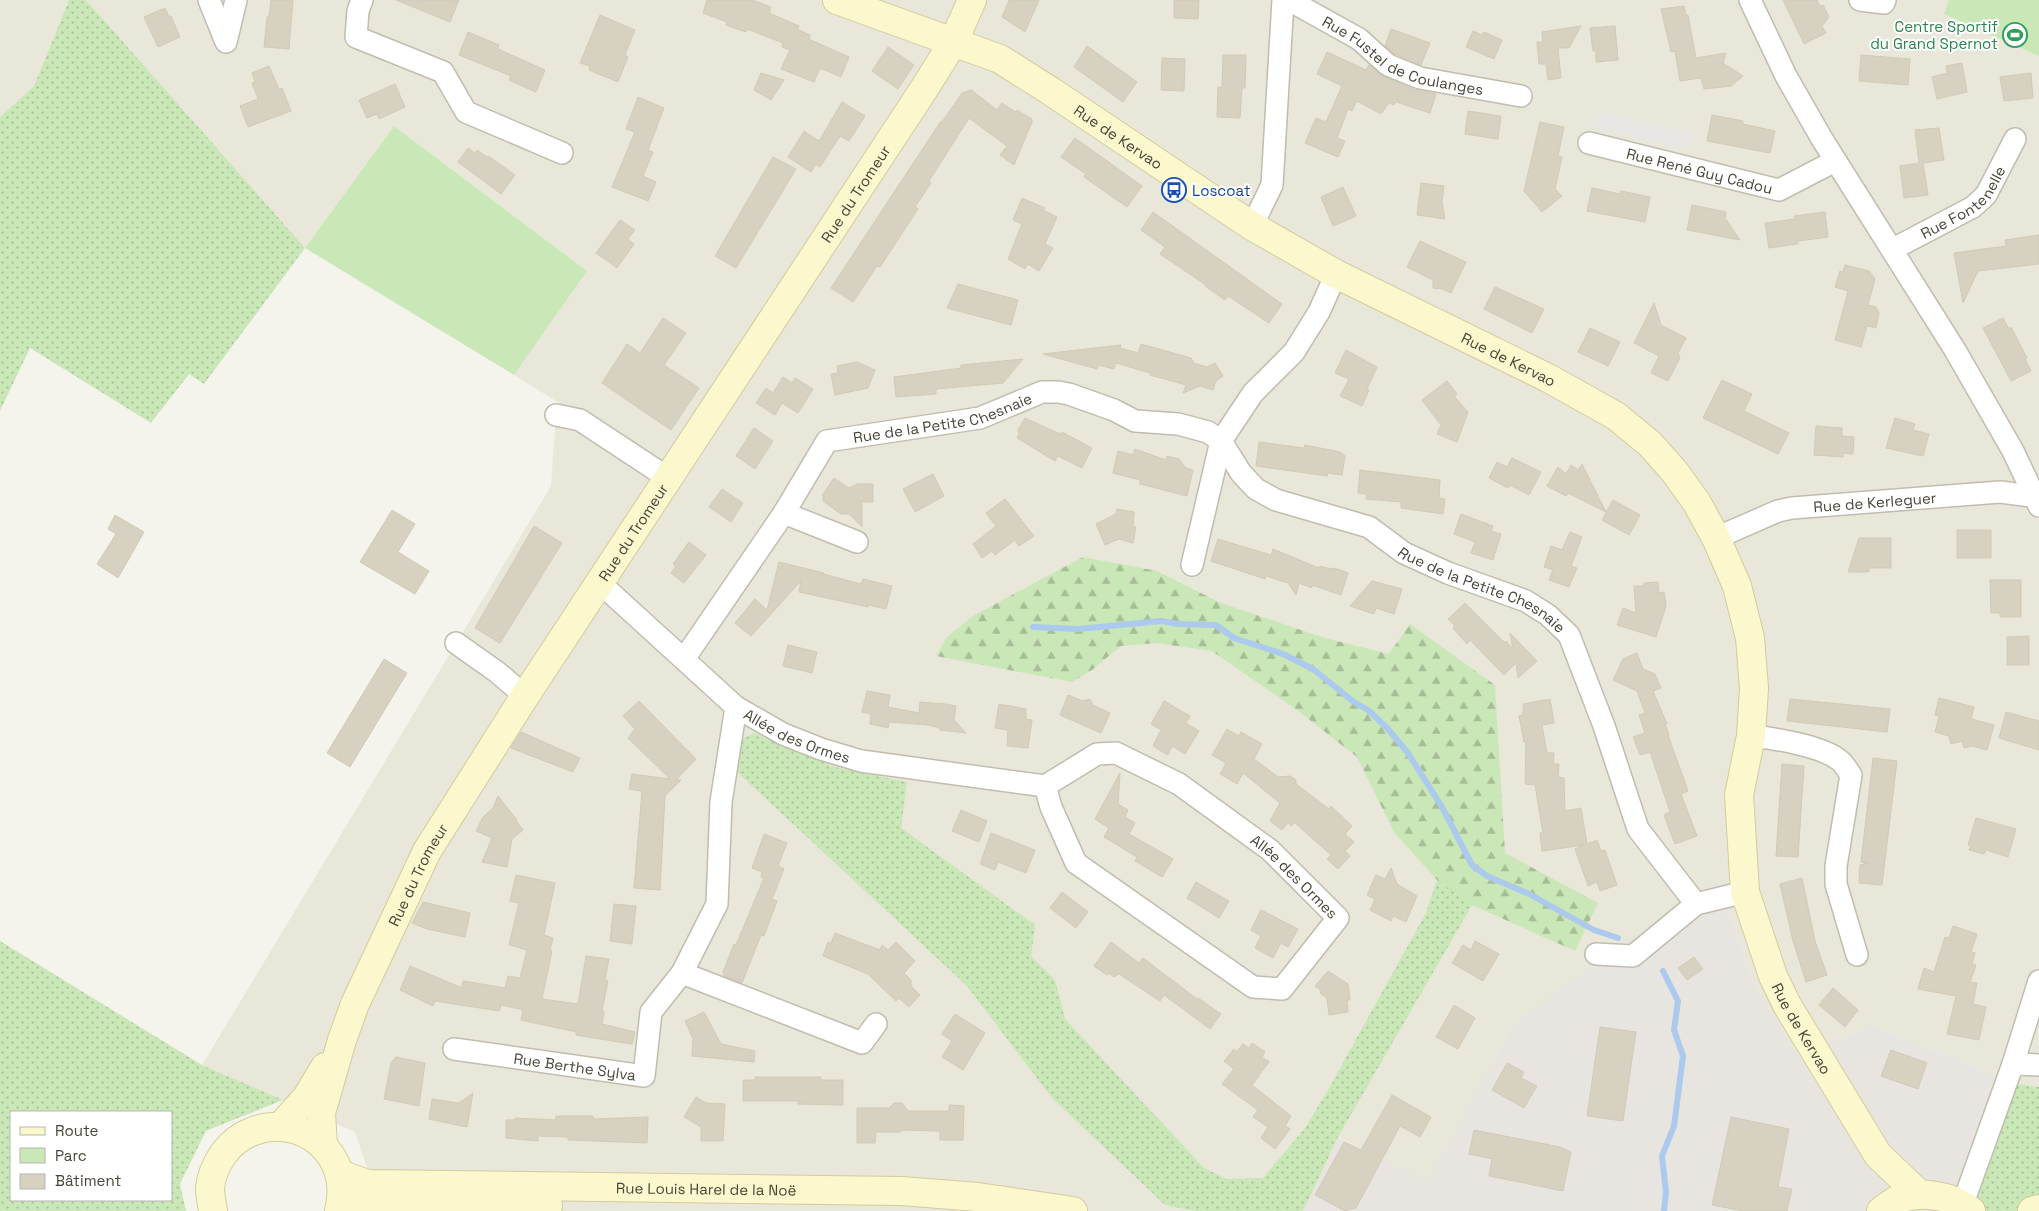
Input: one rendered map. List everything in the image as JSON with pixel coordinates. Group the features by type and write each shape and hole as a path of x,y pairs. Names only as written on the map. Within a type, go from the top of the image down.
{"main road":[{"name":"Rue de Kervao","path":"837,0 1000,59 1033,79 1252,226 1336,274 1548,378 1616,416 1650,444 1674,471 1697,503 1716,538 1737,586 1750,638 1754,688 1752,736 1739,796 1745,892 1773,976 1787,1004 1878,1155 1920,1195"},
{"name":"Rue du Tromeur","path":"323,1145 321,1113 342,1040 355,1004 426,851 525,696 954,41 972,0"},
{"name":"Rue du Tromeur","path":"281,1126 307,1097 342,1040"},
{"path":"213,1211 210,1188 216,1163 232,1142 255,1129 281,1126 304,1132 323,1145 333,1159 340,1174 342,1194 339,1211"},
{"name":"Rue de Kervao","path":"1878,1155 1882,1183 1879,1211"},
{"name":"Rue Louis Harel de la Noë","path":"340,1174 367,1184 901,1191 978,1197 1073,1211"},
{"path":"1879,1211 1898,1200 1920,1195 1944,1197 1966,1208"},
{"name":"Rue Louis Harel de la Noë","path":"357,1211 363,1206 852,1207 939,1211"},
{"path":"2032,1211 2039,1209"}],"street":[{"path":"209,0 226,42 236,0"},
{"path":"362,0 358,11 356,37 443,72 466,112 562,152"},
{"path":"1252,226 1272,185 1284,0"},
{"name":"Rue Fustel de Coulanges","path":"1289,0 1359,39 1388,65 1420,78 1521,96"},
{"path":"1750,0 1786,76 1835,161 1956,350 2038,500"},
{"path":"1860,0 1885,2"},
{"name":"Rue Fontenelle","path":"1893,249 1973,207 1986,195 2015,139"},
{"name":"Rue René Guy Cadou","path":"1589,143 1779,190 1835,161"},
{"path":"1192,565 1222,440 1253,393 1294,352 1318,312 1336,274"},
{"name":"Rue de la Petite Chesnaie","path":"684,659 784,513 827,441 980,418 1042,392 1069,394 1114,410 1135,420 1178,424 1208,432 1222,440 1241,473 1256,489 1276,500 1368,527 1404,552 1448,573 1526,601 1548,615 1569,635 1597,708 1638,829 1696,904"},
{"path":"556,415 580,420 668,478"},
{"name":"Rue de Kerleguer","path":"1716,538 1778,511 1792,508 2000,492 2038,500"},
{"path":"784,513 857,542"},
{"name":"Allée des Ormes","path":"600,583 736,707 783,734 821,749 861,761 1045,786 1097,754 1116,754 1179,784 1270,850 1338,918 1282,989 1253,987 1076,863 1051,807 1045,786"},
{"path":"456,643 497,672 525,696"},
{"name":"Rue Berthe Sylva","path":"454,1049 644,1076 652,1012 682,973 717,904 721,802 736,707"},
{"path":"1752,736 1824,751 1840,760 1851,775 1836,866 1836,884 1857,955"},
{"path":"1596,954 1633,956 1696,904 1745,892"},
{"path":"682,973 862,1043 876,1024"},
{"path":"1966,1208 2039,980"},
{"path":"2013,1064 2039,1065"}],"shaded area":[{"path":"0,0 69,0 34,86 0,117"},
{"path":"86,0 1949,0 1944,14 2039,56 2039,1087 2017,1084 1873,1026 1796,1053 1752,979 1719,880 1513,1024 1428,1183 1339,1137 1303,1211 382,1211 355,1132 202,1065 551,486 556,415 561,404 514,375 587,271 394,126 305,248"},
{"path":"1596,110 1693,133 1689,150 1591,127"},
{"path":"1719,880 1752,979 1796,1053 1873,1026 2017,1084 1977,1199 1984,1211 1303,1211 1338,1137 1428,1182 1513,1024 1615,949"}],"green space":[{"path":"69,0 86,0 305,248 204,384 189,374 151,423 30,348 0,411 0,117 34,86"},
{"name":"Centre Sportif du Grand Spernot","path":"1949,0 2039,0 2039,56 1944,14"},
{"path":"394,126 587,271 514,375 305,248"},
{"path":"1083,557 1157,571 1221,603 1325,638 1389,654 1410,624 1495,685 1505,853 1598,903 1575,951 1472,905 1437,880 1394,832 1357,757 1297,710 1212,651 1156,643 1121,646 1092,670 1072,682 936,656 947,637 973,616"},
{"path":"754,733 835,767 907,782 901,828 1035,925 1031,956 1055,980 1065,1019 1204,1168 1227,1179 1263,1178 1305,1128 1426,913 1437,880 1472,905 1338,1137 1303,1211 1195,1211 1165,1205 1052,1098 967,986 734,769 742,739"},
{"path":"0,941 202,1065 283,1100 206,1131 180,1184 186,1211 0,1211"},
{"path":"2017,1084 2039,1087 2039,1211 1984,1211 1977,1200"}],"building":[{"path":"271,0 293,0 289,49 264,47"},
{"path":"396,0 459,0 450,22"},
{"path":"707,0 752,0 771,7 769,13 799,26 797,29 810,35 809,39 849,57 841,77 820,68 814,82 781,69 790,50 782,47 783,43 747,29 746,32 726,25 727,22 703,13"},
{"path":"1009,0 1039,0 1025,32 1002,17"},
{"path":"1174,0 1199,0 1198,19 1174,18"},
{"path":"1783,0 1817,0 1820,6 1823,5 1829,17 1822,26 1826,33 1804,44"},
{"path":"1684,6 1686,16 1688,15 1696,58 1726,53 1723,63 1743,76 1731,86 1704,89 1701,78 1680,81 1675,51 1671,52 1661,9"},
{"path":"165,8 169,17 171,16 180,37 158,47 144,17"},
{"path":"600,15 635,30 625,55 628,57 618,82 589,70 590,66 580,63"},
{"path":"1581,26 1569,48 1558,48 1561,78 1548,80 1546,64 1539,64 1537,42 1543,42 1542,32"},
{"path":"1615,26 1618,60 1596,62 1596,51 1593,51 1590,28"},
{"path":"1391,29 1430,43 1421,65 1395,54 1385,46"},
{"path":"1473,31 1482,35 1484,32 1502,40 1494,59 1466,47"},
{"path":"468,32 499,45 498,49 545,70 536,92 509,80 511,76 459,55"},
{"path":"1087,46 1137,82 1123,102 1074,67"},
{"path":"888,47 914,65 898,89 872,71"},
{"path":"1327,52 1366,70 1369,65 1383,76 1415,90 1436,94 1430,113 1396,102 1394,105 1389,103 1381,114 1357,101 1352,111 1348,109 1337,138 1345,141 1338,157 1305,143 1316,118 1326,122 1342,86 1317,74"},
{"path":"1223,55 1246,55 1245,88 1242,88 1240,118 1217,117 1218,87 1222,87"},
{"path":"1861,55 1910,59 1908,85 1859,81"},
{"path":"1162,58 1185,59 1184,91 1161,90"},
{"path":"1962,63 1967,92 1937,99 1932,77 1947,73 1946,66"},
{"path":"269,66 279,89 282,88 291,111 248,127 240,106 258,99 252,83 255,82 252,73"},
{"path":"761,73 784,80 771,100 754,90"},
{"path":"2031,73 2033,98 2004,101 2000,77"},
{"path":"395,84 405,107 379,119 377,114 367,118 359,100"},
{"path":"971,90 997,110 1002,103 1015,112 1017,110 1032,119 1014,165 1000,155 1007,146 969,118 929,181 931,183 915,207 918,209 880,267 877,266 853,302 831,288 941,121 962,93"},
{"path":"638,97 664,108 648,150 653,152 643,176 656,182 648,201 612,187 635,132 626,129"},
{"path":"842,102 865,116 849,141 840,136 820,167 816,164 811,172 788,157 804,131 819,141"},
{"path":"1468,111 1501,116 1498,139 1465,134"},
{"path":"1712,115 1743,121 1743,124 1775,131 1770,153 1707,141"},
{"path":"1540,122 1564,127 1558,156 1562,157 1555,189 1562,196 1542,212 1524,191"},
{"path":"1939,128 1944,160 1923,163 1928,195 1904,198 1900,166 1919,163 1915,130"},
{"path":"1075,138 1142,186 1127,207 1084,177 1086,174 1061,157"},
{"path":"468,148 475,153 477,150 488,156 515,175 501,194 458,162"},
{"path":"773,157 796,169 736,268 715,256"},
{"path":"1421,183 1444,186 1442,202 1445,219 1417,215"},
{"path":"1343,187 1356,216 1333,226 1321,197"},
{"path":"1592,188 1620,194 1621,191 1650,197 1645,222 1587,211"},
{"path":"1022,198 1045,208 1043,210 1057,217 1045,244 1053,248 1039,271 1028,264 1025,269 1008,259 1022,224 1013,220"},
{"path":"1692,205 1726,212 1725,218 1740,240 1687,230"},
{"path":"1153,212 1282,304 1269,323 1228,296 1225,300 1160,254 1165,247 1141,230"},
{"path":"1825,212 1828,237 1798,241 1798,244 1769,248 1765,223 1795,219 1794,216"},
{"path":"620,220 635,230 628,239 634,244 617,268 596,253"},
{"path":"2039,235 2039,264 1978,271 1963,303 1954,253 2006,246 2005,240"},
{"path":"1420,241 1466,262 1451,293 1433,288 1433,280 1407,267"},
{"path":"1845,265 1869,271 1875,279 1868,305 1876,307 1879,313 1876,328 1867,326 1861,347 1835,340 1848,291 1835,287 1840,271 1843,272"},
{"path":"958,284 1018,300 1011,325 947,308"},
{"path":"1495,287 1544,309 1532,333 1484,309"},
{"path":"1654,303 1661,325 1686,338 1678,353 1680,358 1668,381 1651,373 1659,356 1634,343"},
{"path":"663,318 686,333 664,365 699,388 671,430 602,383 627,344 640,353"},
{"path":"2003,318 2009,329 2011,327 2027,358 2025,359 2031,371 2011,381 1983,328"},
{"path":"1590,328 1620,342 1608,366 1578,352"},
{"path":"1141,344 1191,358 1194,363 1207,367 1215,363 1223,376 1216,381 1213,390 1200,386 1183,393 1186,385 1116,363 1114,369 1098,365 1097,369 1043,354 1121,345 1120,348 1138,353"},
{"path":"1346,350 1377,367 1362,406 1340,396 1349,379 1335,373"},
{"path":"1023,359 1003,383 936,389 936,394 896,397 894,377 961,368 961,365"},
{"path":"857,362 875,370 868,388 835,395 831,374 838,373 837,366"},
{"path":"783,377 792,383 795,378 813,389 798,413 782,403 775,415 756,403 766,388 773,393"},
{"path":"1722,380 1752,394 1744,411 1789,433 1778,454 1703,418"},
{"path":"1447,381 1457,394 1454,396 1468,412 1457,442 1437,434 1441,425 1422,400"},
{"path":"1025,418 1060,434 1062,432 1092,448 1082,468 1058,456 1055,461 1017,438 1018,430"},
{"path":"1895,418 1915,424 1913,430 1929,434 1923,456 1886,448"},
{"path":"1816,426 1842,428 1842,436 1854,437 1853,454 1843,453 1843,457 1814,455"},
{"path":"754,428 773,441 755,469 736,456"},
{"path":"1259,442 1304,448 1305,445 1340,452 1345,456 1342,475 1328,473 1327,476 1256,466"},
{"path":"1135,449 1166,460 1167,456 1179,459 1186,468 1193,470 1187,496 1140,484 1140,480 1113,473 1118,451 1133,455"},
{"path":"1512,458 1541,472 1529,495 1510,485 1508,488 1489,478 1497,462 1507,467"},
{"path":"1582,464 1606,512 1568,493 1566,496 1547,486 1558,467 1566,474 1571,465 1578,470"},
{"path":"1360,470 1440,480 1439,498 1445,499 1443,514 1401,508 1401,502 1366,499 1367,494 1358,493"},
{"path":"933,474 944,496 915,512 903,489"},
{"path":"834,478 849,488 857,484 873,484 873,502 862,502 862,527 849,514 841,514 823,501 823,494"},
{"path":"722,489 743,503 731,522 709,507"},
{"path":"1005,499 1034,536 1019,546 1015,540 995,555 992,551 982,558 973,544 996,526 986,513"},
{"path":"1613,500 1640,515 1629,535 1602,520"},
{"path":"1117,509 1134,512 1133,526 1136,527 1133,543 1119,539 1105,545 1096,524 1116,514"},
{"path":"392,510 415,524 398,552 429,571 415,594 360,562"},
{"path":"1461,514 1493,526 1491,531 1501,534 1493,560 1471,553 1475,542 1454,534"},
{"path":"115,515 144,532 118,578 97,564 116,534 108,529"},
{"path":"534,526 562,543 500,643 475,628"},
{"path":"1957,530 1991,530 1991,558 1957,558"},
{"path":"1570,532 1582,537 1571,566 1577,568 1569,587 1549,580 1553,570 1544,567 1551,546 1562,550"},
{"path":"1859,538 1891,538 1891,568 1869,568 1869,572 1848,572"},
{"path":"1218,539 1271,555 1273,549 1319,568 1320,566 1330,569 1334,568 1348,573 1341,595 1312,585 1312,588 1299,583 1296,595 1288,583 1266,576 1265,579 1211,561"},
{"path":"689,542 706,555 684,583 671,573 676,566 673,564"},
{"path":"779,562 861,584 863,579 892,586 886,609 799,592 801,581 751,636 735,623 755,599 767,610"},
{"path":"1990,580 2021,580 2021,617 2000,617 2000,613 1991,613"},
{"path":"1372,581 1402,589 1394,614 1376,608 1374,614 1350,606"},
{"path":"1658,582 1659,593 1664,592 1666,606 1656,637 1617,625 1623,608 1636,613 1634,586"},
{"path":"1465,603 1505,643 1506,641 1513,649 1510,633 1537,661 1518,678 1516,663 1504,675 1470,640 1467,644 1448,619"},
{"path":"2029,636 2029,665 2007,665 2007,637"},
{"path":"788,645 817,652 812,673 783,666"},
{"path":"1637,653 1643,669 1655,674 1661,688 1653,691 1667,724 1665,724 1668,735 1688,791 1681,794 1697,836 1675,844 1664,815 1670,812 1650,752 1640,755 1633,737 1645,733 1639,715 1645,713 1637,691 1613,680 1623,659 1625,660 1625,658"},
{"path":"384,659 407,673 350,767 327,753"},
{"path":"867,691 890,695 888,707 919,713 920,702 956,706 954,720 966,733 940,730 940,728 928,725 889,722 888,728 870,724 871,714 862,712"},
{"path":"1068,695 1083,701 1090,699 1093,705 1110,713 1101,733 1060,715"},
{"path":"1939,698 1974,707 1971,719 1994,725 1987,750 1972,746 1964,748 1962,741 1951,744 1949,736 1935,732 1939,716 1935,715"},
{"path":"1550,699 1554,723 1542,725 1547,753 1554,753 1553,764 1559,764 1558,777 1564,778 1565,811 1581,808 1587,844 1597,840 1601,851 1605,850 1617,885 1600,891 1597,882 1588,886 1575,849 1584,845 1542,851 1540,833 1543,833 1535,785 1525,784 1526,741 1524,742 1519,716 1523,715 1522,712 1524,712 1523,704"},
{"path":"1790,699 1890,709 1887,732 1787,721"},
{"path":"639,701 696,759 676,780 681,780 665,796 660,890 634,888 642,791 629,789 632,774 670,779 628,738 635,729 623,716"},
{"path":"1164,701 1190,716 1186,723 1199,731 1185,754 1172,746 1168,755 1153,746 1161,730 1151,724"},
{"path":"999,704 1026,709 1026,719 1032,720 1028,748 1007,746 1008,730 995,728"},
{"path":"2006,712 2039,721 2039,750 1999,738"},
{"path":"1227,729 1239,736 1241,732 1262,744 1254,759 1278,777 1290,776 1296,780 1296,784 1329,809 1331,806 1352,826 1345,834 1354,842 1345,851 1350,856 1338,869 1327,859 1331,855 1294,822 1292,826 1288,823 1282,830 1270,821 1280,803 1243,773 1237,784 1220,774 1226,763 1212,755"},
{"path":"521,732 580,758 573,772 511,748"},
{"path":"1873,758 1897,761 1882,885 1859,883 1860,865 1868,863 1861,862"},
{"path":"1782,764 1804,766 1798,857 1776,856"},
{"path":"1120,773 1118,804 1128,810 1125,817 1135,823 1129,834 1173,859 1162,877 1135,861 1137,857 1104,837 1109,828 1095,819"},
{"path":"498,796 523,830 512,839 507,867 482,862 492,838 476,831 483,817 493,808"},
{"path":"961,810 987,821 979,842 952,831"},
{"path":"1976,818 2016,829 2008,857 1986,850 1984,854 1969,850 1971,846 1968,845"},
{"path":"991,833 1035,850 1026,873 998,862 995,870 980,864"},
{"path":"764,834 787,843 778,866 784,869 772,899 777,901 764,936 761,935 742,983 724,976 723,972 764,878 761,877 762,872 752,868"},
{"path":"1391,868 1397,884 1417,896 1406,922 1393,916 1391,921 1370,910 1375,899 1367,895 1376,875 1385,879"},
{"path":"516,875 555,883 544,935 553,938 542,999 578,1004 586,956 609,959 605,979 608,981 602,1011 604,1012 602,1024 635,1032 632,1044 576,1035 576,1032 521,1020 523,1010 498,1004 501,1006 499,1011 435,1001 433,1006 400,990 410,966 462,988 463,981 505,988 508,976 520,978 527,950 509,945 519,903 510,901"},
{"path":"1802,878 1815,941 1827,975 1806,982 1793,941 1780,884"},
{"path":"1196,882 1229,901 1219,918 1187,898"},
{"path":"1062,892 1088,912 1076,928 1050,908"},
{"path":"423,902 470,913 465,937 427,929 412,923"},
{"path":"614,904 636,906 632,944 610,941"},
{"path":"1261,910 1298,929 1288,947 1281,943 1273,958 1255,948 1261,936 1251,930"},
{"path":"1953,926 1977,934 1971,952 1975,953 1972,964 1976,965 1970,982 1977,983 1973,1004 1986,1007 1979,1040 1947,1034 1956,996 1918,989 1924,968 1934,972 1945,937 1949,938"},
{"path":"835,933 880,950 882,945 888,950 896,942 915,961 904,973 911,980 911,986 920,995 909,1007 899,998 896,1001 868,974 823,956 828,942 831,943"},
{"path":"1475,941 1499,954 1483,981 1452,963 1463,945 1471,950"},
{"path":"1111,942 1139,963 1143,958 1197,999 1221,1014 1210,1029 1164,995 1160,1001 1119,974 1114,977 1109,973 1107,975 1094,966"},
{"path":"1694,957 1703,969 1687,980 1678,968"},
{"path":"1328,971 1348,984 1350,1000 1347,1000 1348,1012 1329,1015 1327,998 1315,986"},
{"path":"1833,988 1858,1010 1845,1027 1819,1005"},
{"path":"1454,1005 1475,1018 1458,1049 1436,1037"},
{"path":"704,1012 721,1044 755,1051 754,1062 692,1056 693,1039 685,1021"},
{"path":"955,1014 985,1033 963,1070 942,1057 952,1041 942,1034"},
{"path":"1600,1027 1636,1032 1623,1121 1587,1116"},
{"path":"1252,1043 1265,1052 1262,1057 1269,1062 1252,1085 1291,1116 1285,1126 1290,1129 1275,1149 1261,1138 1268,1127 1253,1117 1258,1110 1222,1084 1234,1069 1224,1061 1234,1049 1237,1052 1243,1044 1249,1048"},
{"path":"1891,1050 1927,1063 1918,1089 1881,1076"},
{"path":"396,1057 425,1063 419,1106 384,1099 391,1063"},
{"path":"1507,1063 1524,1072 1521,1078 1537,1086 1524,1108 1492,1090"},
{"path":"755,1077 821,1077 821,1080 843,1080 843,1105 798,1104 798,1101 743,1101 743,1080 755,1080"},
{"path":"473,1093 467,1127 429,1119 432,1099 459,1103"},
{"path":"1392,1095 1431,1117 1420,1137 1400,1126 1356,1208 1345,1211 1315,1195 1344,1142 1361,1150"},
{"path":"696,1097 706,1103 725,1104 723,1141 701,1141 701,1127 684,1117"},
{"path":"894,1103 902,1103 908,1111 949,1111 949,1105 964,1106 963,1140 940,1140 940,1131 901,1130 901,1132 876,1132 875,1143 857,1143 857,1108 889,1108"},
{"path":"556,1116 593,1116 593,1119 648,1117 647,1143 568,1140 568,1137 538,1136 538,1141 506,1138 506,1120 515,1120 515,1118 556,1120"},
{"path":"1731,1117 1789,1129 1778,1187 1792,1189 1787,1211 1743,1211 1712,1205"},
{"path":"1474,1130 1560,1147 1571,1152 1563,1191 1489,1176 1492,1159 1469,1154"}],"waterway":[{"path":"1033,627 1078,629 1161,621 1178,624 1216,625 1234,638 1283,654 1313,669 1354,702 1368,710 1387,728 1408,753 1442,807 1472,865 1487,876 1529,894 1594,930 1618,938"},
{"path":"1663,971 1678,1001 1674,1030 1683,1056 1674,1126 1662,1156 1666,1192 1664,1211"}],"place":[{"name":"Centre Sportif du Grand Spernot","path":"2015,35"},
{"name":"Loscoat","path":"1174,190"}]}
